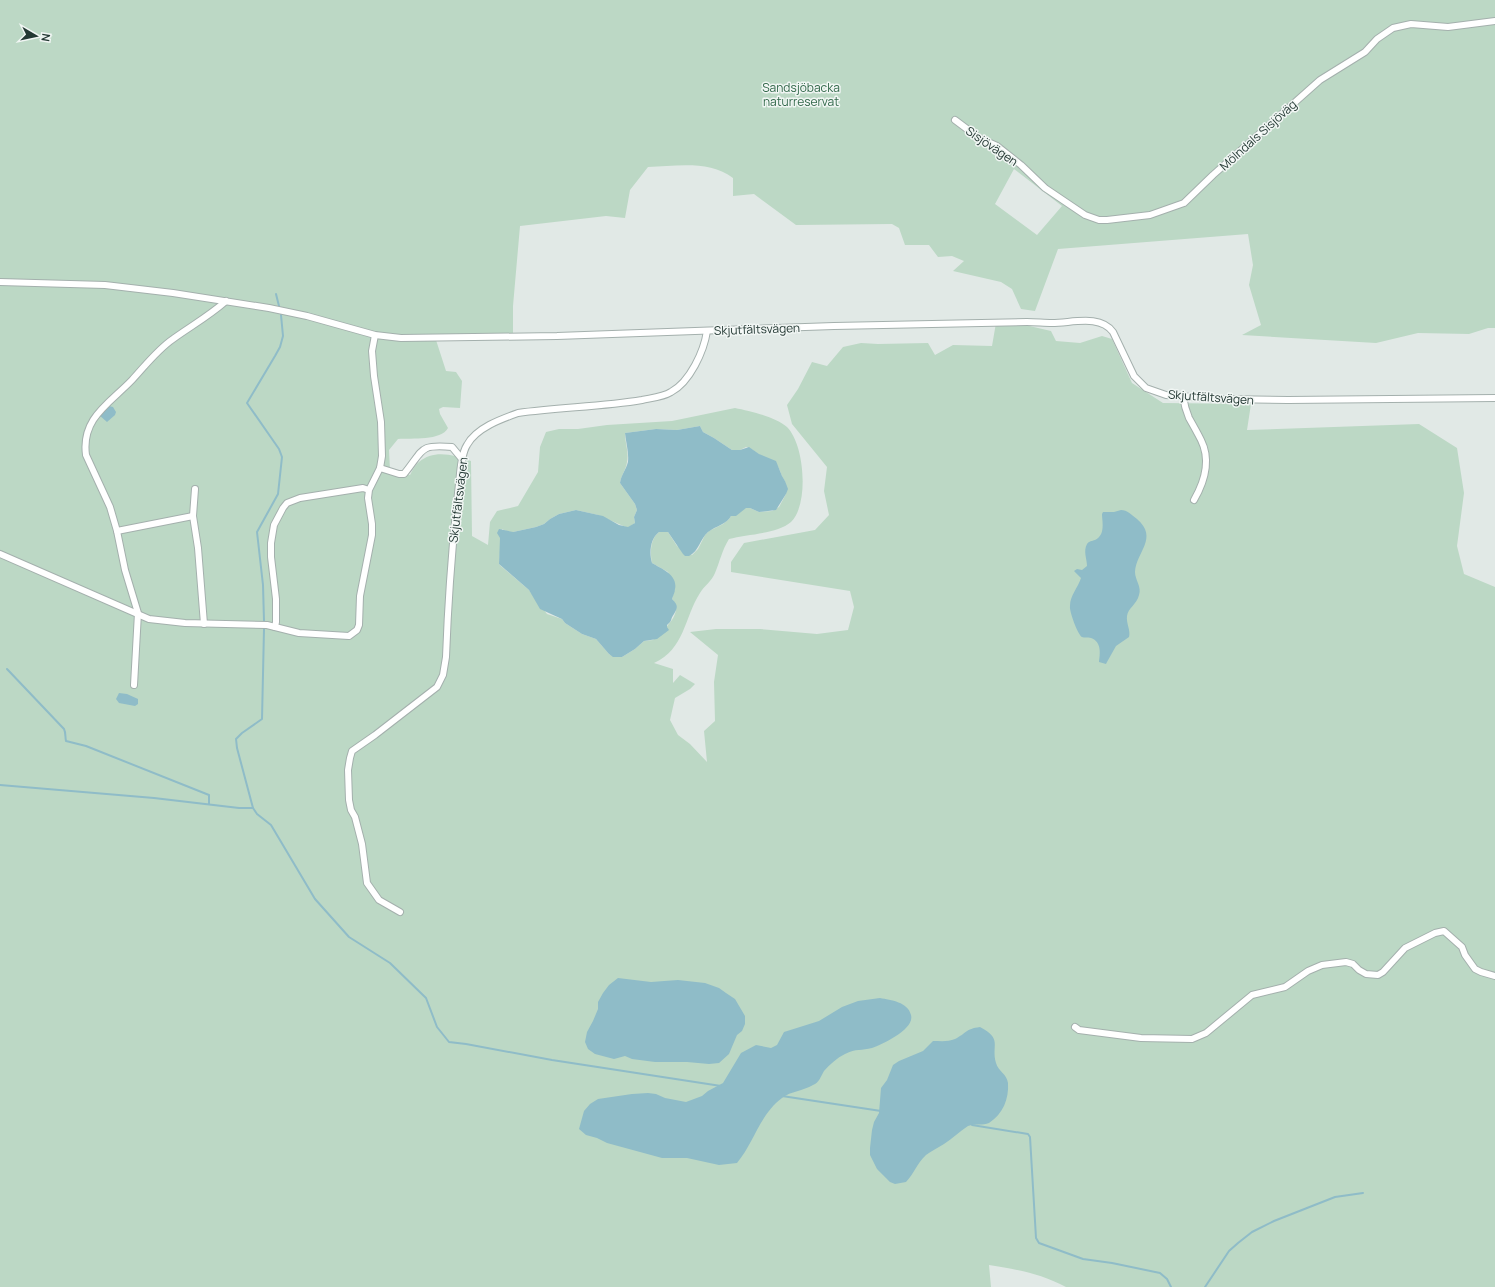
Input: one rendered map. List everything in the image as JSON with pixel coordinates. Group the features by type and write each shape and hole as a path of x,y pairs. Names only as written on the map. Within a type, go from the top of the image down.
{"street":[{"name":"Mölndals Sisjöväg","path":"1028,172 1045,188 1065,202 1085,215 1099,220 1150,215 1169,210 1184,203 1213,175 1320,80 1365,52 1377,39 1393,28 1411,24 1448,27 1495,21"},
{"name":"Sisjövägen","path":"955,120 979,138 997,146 1028,172"},
{"path":"0,282 105,285 173,293 269,308 307,316 375,335 413,339 707,331"},
{"path":"134,685 138,613 125,570 117,530 103,492 86,455 85,442 89,427 96,415 108,401 131,381 172,339 211,314 226,301"},
{"name":"Skjutfältsvägen","path":"400,912 379,900 366,883 362,844 355,817 348,800 348,770 350,758 352,751 424,698 441,682 446,662 452,545 462,459 467,444 476,435 506,417 518,413 630,402 672,392 692,370 706,339 707,331 1009,322 1100,322 1110,327 1114,332 1134,376 1144,386 1166,395 1220,399 1280,400 1495,398"},
{"path":"0,554 149,618 204,624 267,625 299,633 349,636 357,630 358,625 360,596 372,535 368,498 369,490 380,468 382,456 381,428 372,351 375,335"},
{"path":"1182,396 1188,416 1202,441 1206,454 1206,472 1201,488 1194,500"},
{"path":"380,468 399,474 404,474 421,450 427,447 452,447 462,459"},
{"path":"275,627 276,599 271,556 271,534 283,508 287,503 300,498 363,488 369,490"},
{"path":"195,489 193,516 198,548 204,624"},
{"path":"117,530 193,516"},
{"path":"1075,1027 1079,1030 1141,1038 1192,1039 1206,1033 1252,995 1285,987 1299,977 1322,965 1346,962 1353,964 1366,974 1378,975 1383,972 1405,948 1435,933 1444,931 1462,946 1475,969 1495,976"}],"green space":[{"name":"Sandsjöbacka naturreservat","path":"0,0 1495,0 1495,328 1488,328 1469,334 1418,333 1376,343 1242,335 1261,325 1249,285 1253,265 1248,234 1058,249 1035,311 1021,309 1012,289 1001,282 953,271 964,261 952,256 938,257 929,245 905,245 899,228 892,224 796,225 754,194 733,196 733,178 724,172 703,166 692,165 648,167 630,190 625,218 606,216 520,226 513,306 513,340 436,340 446,371 456,372 462,381 460,408 443,407 439,409 440,414 448,428 439,435 426,438 398,439 389,450 390,470 410,475 418,463 425,458 438,454 451,455 471,461 472,536 488,545 490,522 497,511 518,506 538,472 540,447 546,432 559,429 578,429 607,425 672,421 735,408 770,417 787,427 798,447 801,460 802,489 797,514 791,522 778,529 729,539 714,576 702,590 678,641 672,650 654,663 673,669 673,683 680,675 695,684 690,689 675,698 670,720 678,735 690,744 707,762 704,731 715,721 714,682 718,655 690,632 716,629 760,629 817,634 848,630 854,607 850,591 731,572 731,562 744,543 815,530 829,515 824,491 827,467 792,424 787,405 798,389 812,362 827,366 843,347 861,343 928,343 935,355 953,345 992,346 996,323 1025,325 1051,331 1056,341 1080,343 1102,336 1112,339 1132,383 1163,403 1251,404 1247,430 1419,424 1457,448 1464,493 1457,546 1464,574 1495,587 1495,1287 1066,1287 1038,1275 989,1265 991,1287 0,1287","holes":["1014,169 1062,206 1037,235 995,204","700,426 703,432 732,450 740,450 746,447 774,462 785,481 786,494 779,507 772,511 759,512 750,508 745,508 731,516 723,524 709,531 705,535 698,549 692,555 677,546 668,532 659,532 652,542 652,563 668,572 675,588 672,599 676,610 671,621 653,640 644,641 622,657 610,655 596,639 582,634 565,623 562,619 547,614 529,590 499,564 502,529 508,532 513,532 536,527 544,524 559,514 576,510 598,515 628,528 635,523 634,517 637,510 635,504 620,483 627,458 625,433 656,429 677,430"]}],"water":[{"path":"109,406 113,407 116,412 115,415 107,422 99,415"},
{"path":"700,426 703,432 732,450 740,450 749,447 759,454 776,461 788,489 776,510 759,512 746,508 736,516 731,516 724,523 708,532 695,551 689,556 685,556 683,554 668,532 659,532 654,538 651,546 652,563 672,576 675,584 675,591 672,599 677,608 671,621 667,625 669,630 657,639 644,641 622,657 613,657 596,639 582,634 565,623 562,619 540,609 529,590 499,564 500,538 497,533 499,529 513,532 536,527 544,524 559,514 576,510 603,516 619,525 628,527 635,523 634,517 637,510 635,504 620,483 621,477 628,462 625,433 656,429 677,430"},
{"path":"1121,510 1129,513 1137,519 1146,532 1146,539 1145,545 1136,565 1135,572 1140,592 1127,616 1129,637 1116,646 1106,664 1099,662 1100,648 1097,642 1091,638 1082,637 1078,632 1071,613 1070,602 1081,578 1074,571 1077,569 1082,570 1087,566 1085,552 1086,547 1089,542 1095,540 1101,535 1103,528 1103,512 1114,512"},
{"path":"119,693 127,694 138,699 138,704 135,706 119,703 116,699"},
{"path":"618,978 651,982 678,980 705,983 719,988 735,999 745,1016 745,1024 742,1031 737,1035 729,1054 719,1063 655,1062 632,1059 625,1056 614,1059 595,1054 588,1049 585,1042 587,1032 598,1009 598,1002 603,993 609,985"},
{"path":"880,998 898,1002 906,1007 911,1015 911,1020 908,1026 897,1035 877,1046 852,1051 842,1056 826,1068 815,1084 782,1098 768,1112 737,1163 719,1165 687,1158 662,1158 607,1143 586,1135 579,1129 584,1111 590,1104 598,1099 648,1093 686,1102 702,1096 723,1083 741,1053 756,1045 771,1048 777,1045 784,1032 819,1021 842,1007 858,1001"},
{"path":"980,1027 992,1035 994,1039 996,1063 1008,1083 1004,1106 998,1115 989,1123 968,1126 947,1142 926,1155 920,1161 906,1182 895,1184 890,1182 877,1169 870,1155 870,1148 874,1122 879,1113 881,1088 887,1080 893,1065 923,1051 933,1041 952,1040 969,1030"}],"waterway":[{"path":"276,294 279,306"},
{"path":"264,621 263,585 257,532 278,494 282,457 279,449 247,403 280,347 283,336 281,315"},
{"path":"253,808 236,739 262,719 264,629"},
{"path":"7,669 64,729 66,741 86,746 209,795 209,804"},
{"path":"0,785 154,798 239,808 253,808 257,814 271,825 315,899 349,937 390,963 426,998 437,1027 449,1042 552,1060 721,1086"},
{"path":"782,1096 881,1111"},
{"path":"972,1125 1028,1134 1030,1137 1036,1238 1039,1243 1083,1259 1112,1263 1160,1273 1167,1279 1171,1287"},
{"path":"1205,1287 1229,1251 1252,1232 1274,1221 1335,1197 1363,1193"}]}
